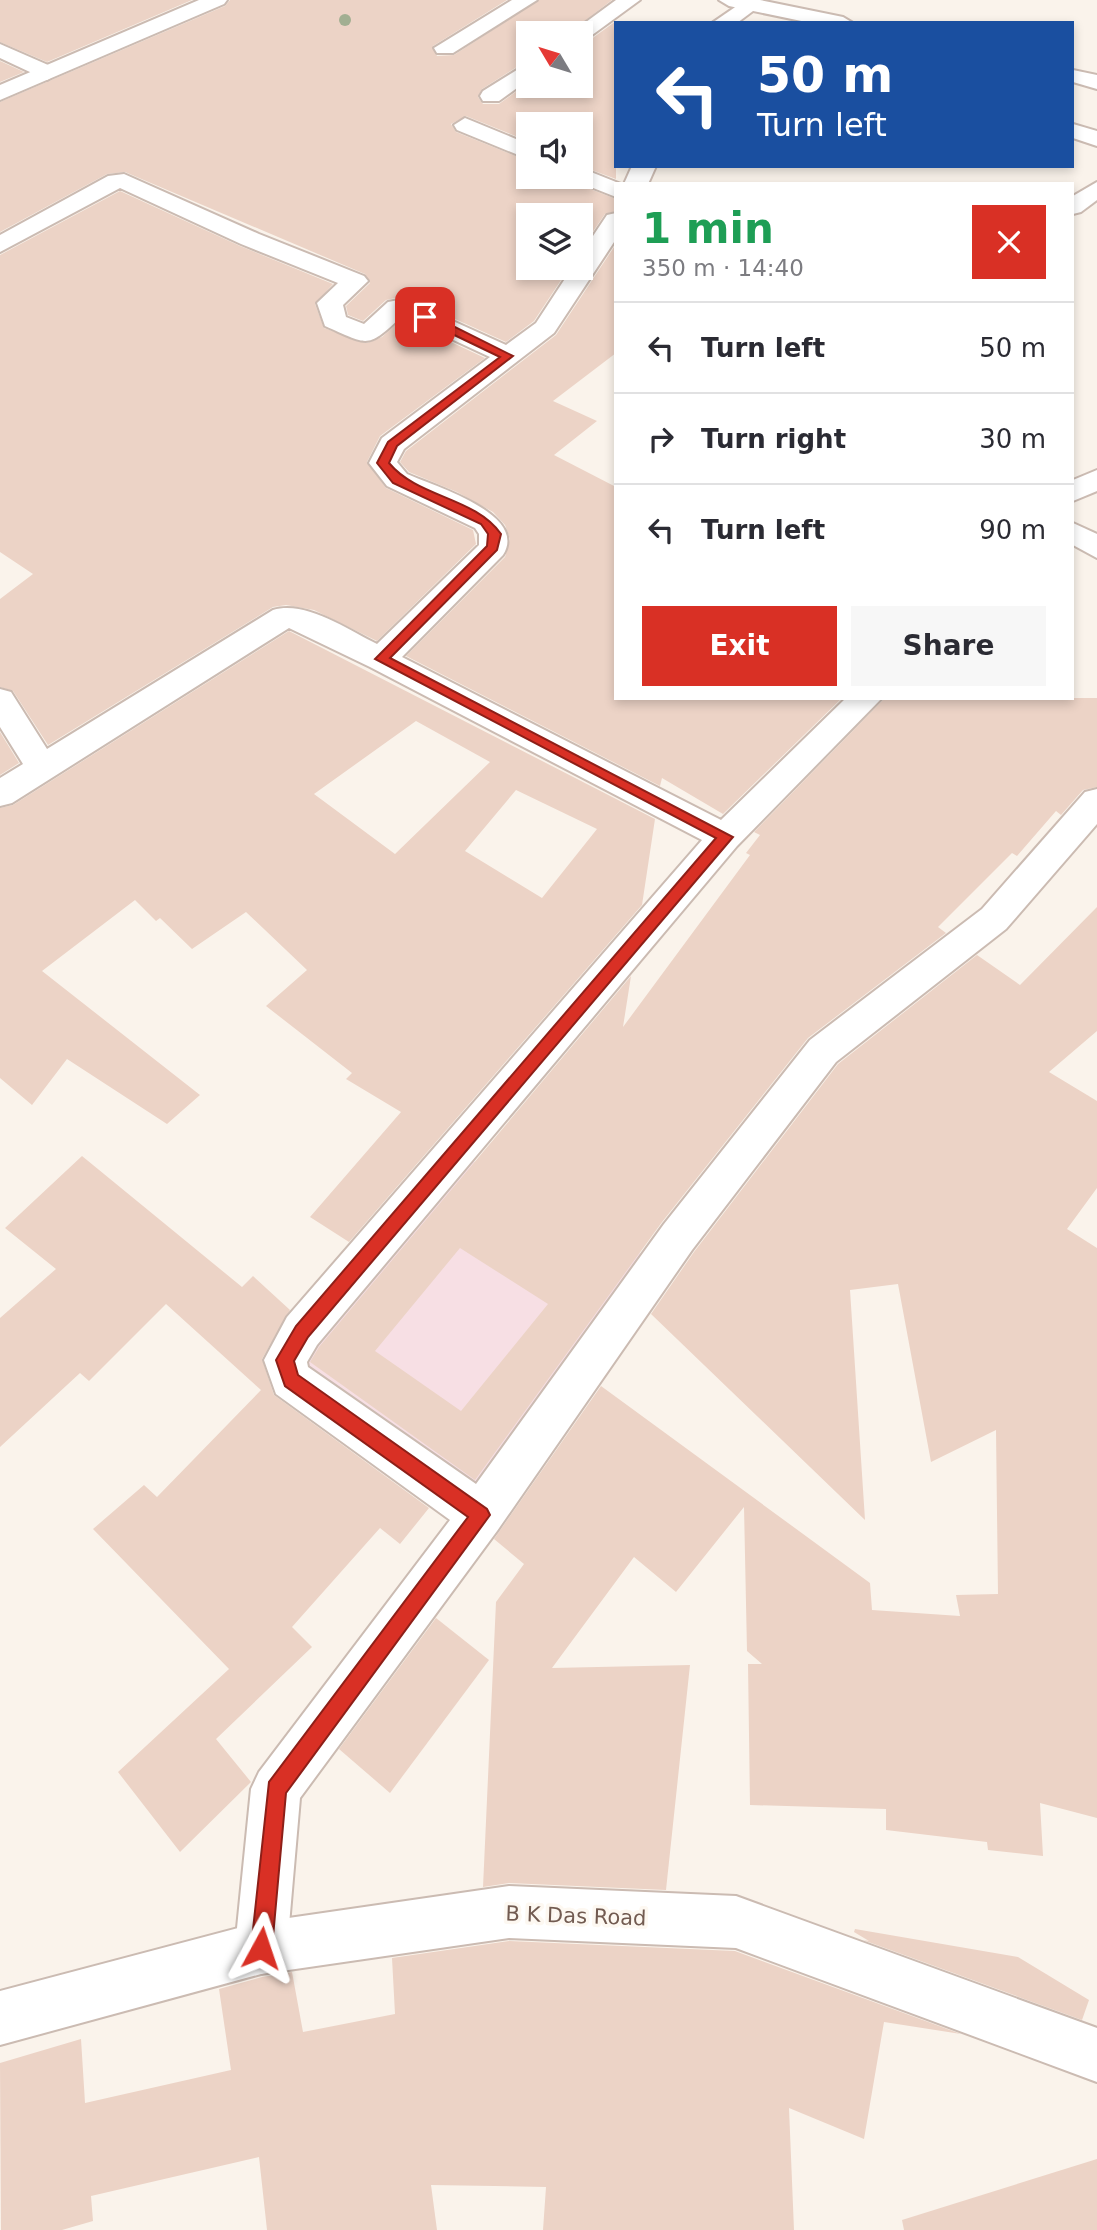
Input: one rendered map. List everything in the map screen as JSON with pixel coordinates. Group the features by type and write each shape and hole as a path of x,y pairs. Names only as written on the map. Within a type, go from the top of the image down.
{"street":[{"path":"0,93 218,0"},
{"path":"489,0 520,5"},
{"path":"593,26 630,0"},
{"path":"729,0 833,21"},
{"path":"445,48 520,5"},
{"path":"725,21 751,5"},
{"path":"0,50 47,73"},
{"path":"1074,76 1097,82"},
{"path":"491,96 516,78"},
{"path":"465,125 516,147"},
{"path":"1074,131 1097,139"},
{"path":"593,180 614,189"},
{"path":"0,245 116,181 124,181 250,239 355,281 330,303 334,321 368,335 397,307 404,307 508,356"},
{"path":"1074,206 1097,189"},
{"path":"381,659 493,548 495,534 485,521 397,480 383,463 392,444 545,328 614,222"},
{"path":"1074,492 1097,480"},
{"path":"1074,533 1097,548"},
{"path":"0,794 284,617 297,619 381,659 726,837"},
{"path":"0,700 42,768"},
{"path":"481,1515 291,1380 285,1360 302,1331 726,837 864,700"},
{"path":"261,1948 276,1790 481,1515 678,1237 823,1051 994,919 1097,801"},
{"name":"B K Das Road","path":"0,2018 261,1948 509,1912 736,1922 1097,2055"}],"shaded area":[{"path":"462,1155 647,1257 476,1493 301,1360"}],"building":[{"path":"0,0 192,0 47,62 0,42"},
{"path":"230,0 507,0 433,46 437,56 454,55 539,0 612,0 585,21 516,21 516,68 482,89 478,97 483,104 499,104 516,92 516,98 593,98 593,38 614,22 616,179 593,170 593,112 516,112 516,136 466,116 451,124 456,132 516,156 516,189 590,189 614,198 614,212 605,214 593,232 593,203 516,203 516,280 561,280 534,321 506,342 404,296 386,300 363,321 348,315 346,306 370,283 365,274 125,172 107,174 0,232 0,102 225,6"},
{"path":"0,61 24,72 0,82"},
{"path":"120,191 240,246 333,284 315,304 324,328 367,343 382,337 402,319 485,358 380,436 367,462 386,488 473,530 476,544 377,641 314,610 286,605 273,607 48,745 13,691 0,687 0,599 33,574 0,552 0,255"},
{"path":"614,247 614,355 553,401 597,421 554,455 614,486 614,700 840,700 723,814 662,778 660,786 406,656 505,557 510,539 505,525 493,512 457,492 409,472 400,462 406,451 556,335"},
{"path":"289,631 655,819 642,905 349,1242 310,1217 401,1112 346,1079 352,1073 266,1006 307,970 246,912 192,949 160,918 156,921 135,900 42,971 200,1095 167,1124 67,1059 32,1105 0,1078 0,808 13,805","holes":["416,721 490,762 395,854 314,794","516,790 597,829 542,898 465,851"]},
{"path":"1097,698 1097,787 1083,790 1061,815 1056,811 1017,856 1012,853 938,927 946,933 808,1038 662,1222 475,1480 310,1362 319,1347 631,976 623,1027 750,855 746,853 760,835 754,832 883,700","holes":["460,1248 548,1304 461,1411 375,1351"]},
{"path":"0,732 19,763 0,775"},
{"path":"1097,907 1097,1031 1049,1072 1097,1101 1097,1188 1067,1229 1097,1248 1097,1818 1040,1803 1043,1856 988,1850 987,1842 886,1830 886,1809 750,1805 748,1664 762,1664 747,1651 744,1507 676,1592 634,1557 552,1668 690,1665 666,1890 509,1883 483,1887 496,1602 524,1564 494,1539 601,1386 870,1583 872,1610 960,1616 956,1595 998,1594 996,1430 931,1462 898,1284 850,1290 865,1520 651,1314 694,1252 838,1064 977,955 1020,985"},
{"path":"82,1156 242,1287 253,1276 290,1310 262,1359 274,1395 429,1508 400,1544 380,1528 292,1627 312,1647 216,1739 251,1782 180,1852 118,1772 229,1669 93,1529 144,1485 157,1497 261,1390 166,1304 89,1381 80,1373 0,1447 0,1318 56,1269 5,1228"},
{"path":"436,1618 489,1660 390,1793 339,1749"},
{"path":"855,1929 1018,1957 1089,2000 1082,2020 863,1940 869,1941 854,1932"},
{"path":"509,1941 735,1951 961,2034 884,2022 864,2139 789,2108 794,2230 543,2230 546,2187 431,2185 437,2230 267,2230 259,2157 91,2196 93,2221 62,2230 1,2230 0,2063 81,2039 85,2103 231,2070 219,1989 292,1972 303,2032 395,2014 392,1958"},
{"path":"1097,2159 1097,2230 904,2230 902,2220"}],"route":[{"path":"261,1948 276,1790 481,1515 291,1380 285,1360 302,1331 726,837 381,659 493,548 495,534 485,521 397,480 383,463 392,444 508,356 425,317"}]}
